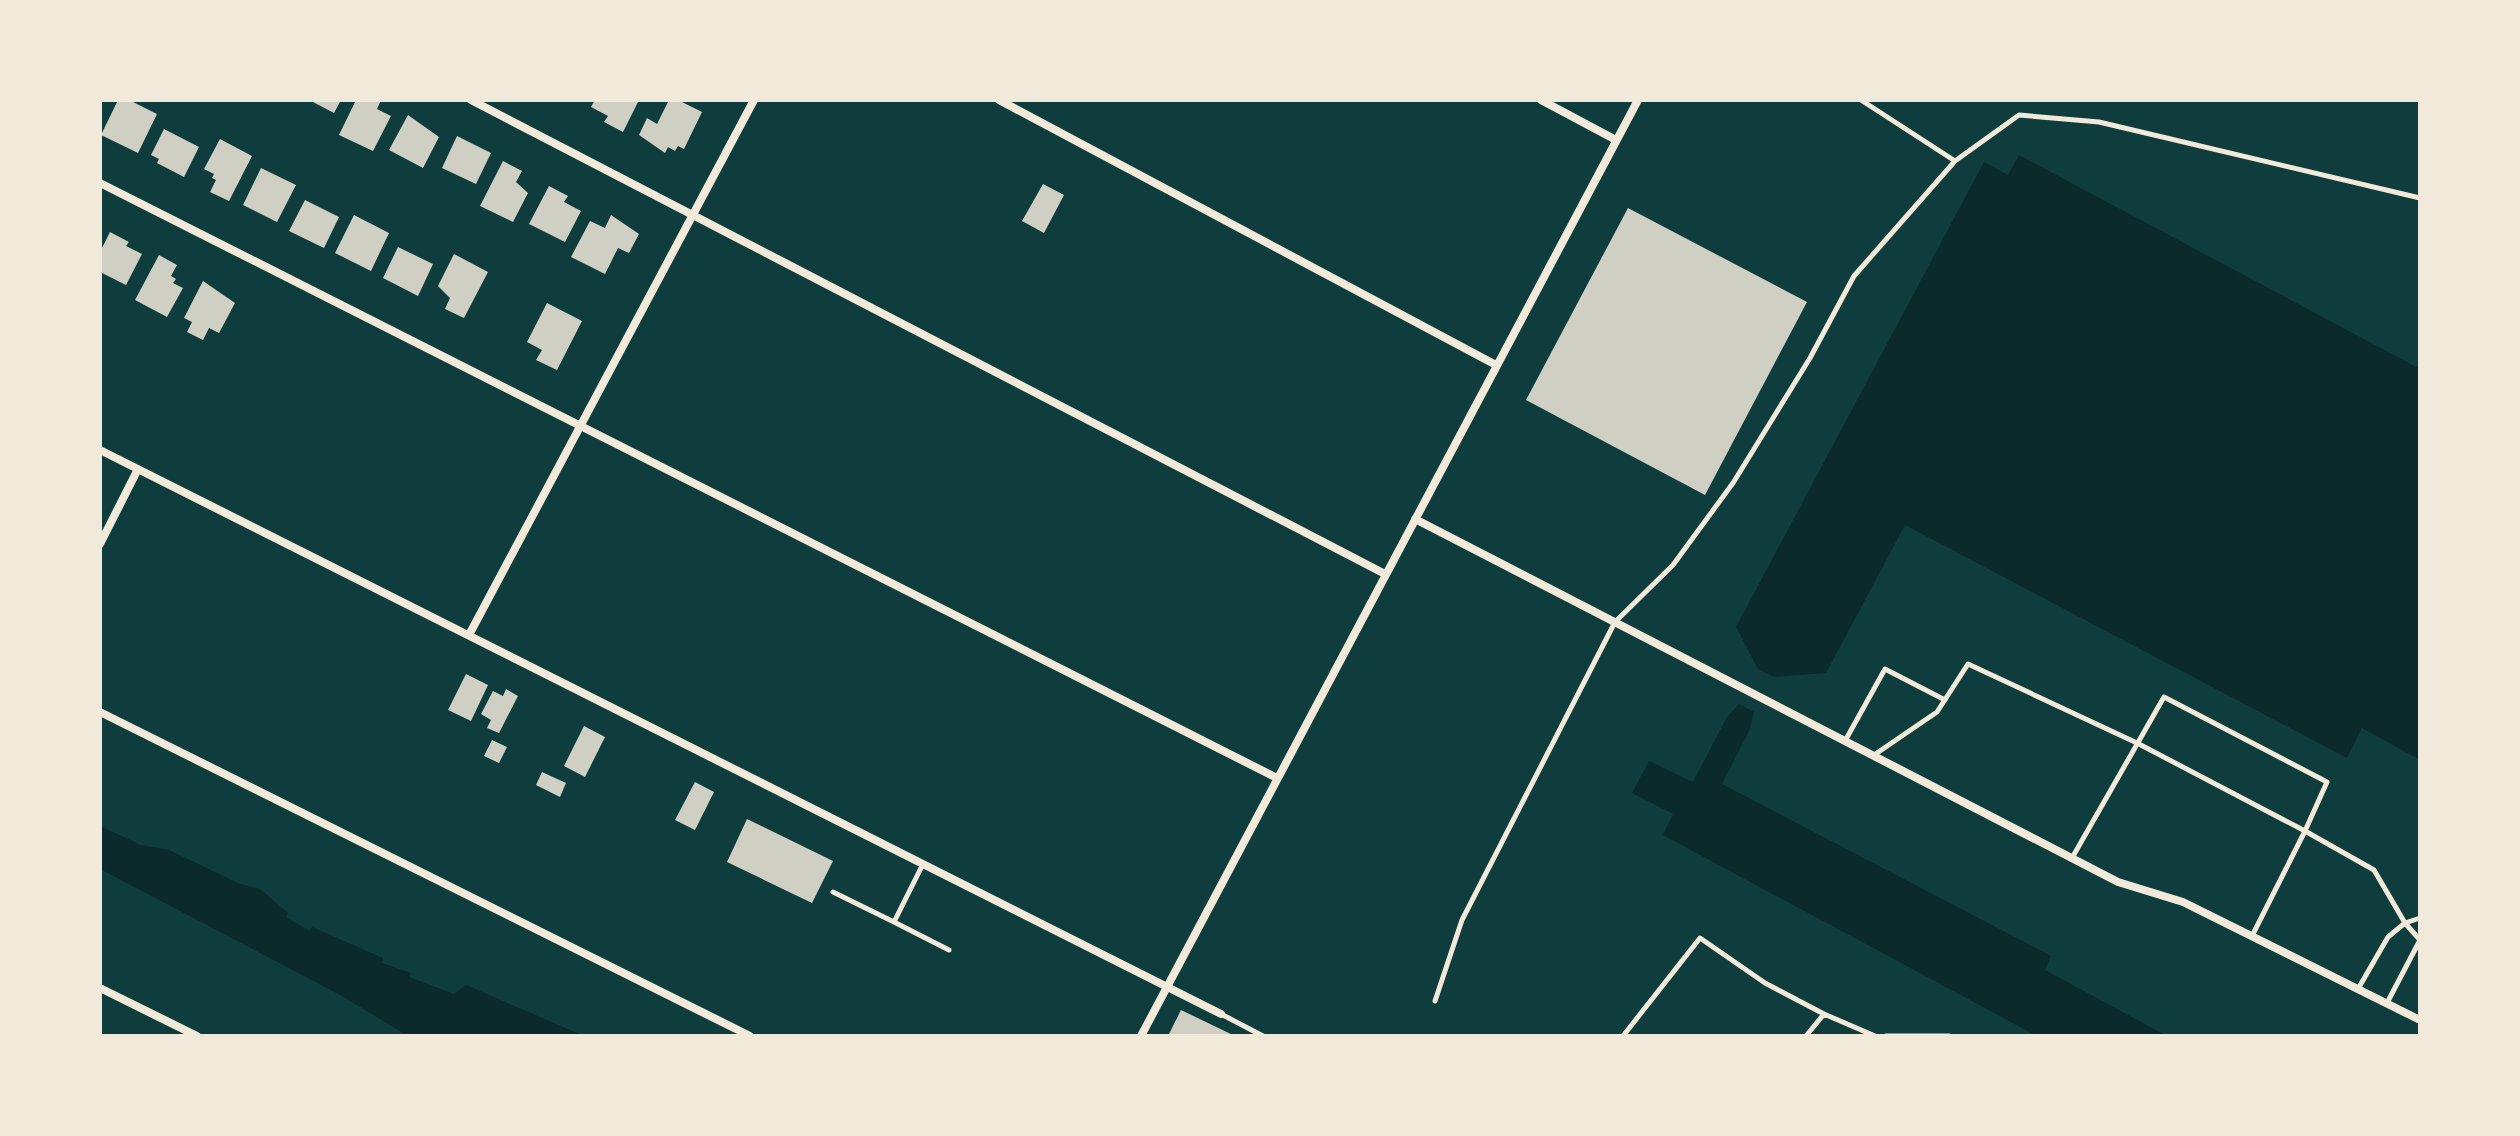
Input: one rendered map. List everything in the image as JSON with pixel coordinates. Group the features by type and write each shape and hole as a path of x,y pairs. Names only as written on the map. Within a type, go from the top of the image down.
{"street":[{"path":"471,100 1385,574"},
{"path":"469,635 754,100"},
{"path":"999,100 1496,365"},
{"path":"1541,100 1616,140"},
{"path":"1141,1036 1275,777 1638,100"},
{"path":"100,183 1275,777"},
{"path":"100,450 1221,1014"},
{"path":"100,544 138,469"},
{"path":"1415,519 2118,882 2183,902 2420,1020"},
{"path":"100,712 750,1036"},
{"path":"100,988 197,1036"}],"lane":[{"path":"1861,100 1955,161"},
{"path":"1435,1001 1462,920 1615,622 1673,565 1733,483 1810,358 1854,276 1955,161 2019,115 2099,122 2420,198"},
{"path":"1873,755 1937,712 1968,664 2137,743 2374,870 2405,923 2420,940 2387,1003"},
{"path":"1845,741 1885,669 1945,700"},
{"path":"2072,858 2164,697 2327,782 2252,936"},
{"path":"894,922 923,864"},
{"path":"833,892 949,950"},
{"path":"2358,989 2388,937 2405,923 2420,918"},
{"path":"1623,1036 1700,938 1765,983 1875,1036"},
{"path":"1221,1014 1263,1036"},
{"path":"1806,1036 1824,1014"},
{"path":"1886,1036 1949,1036"}],"water":[{"path":"2019,155 2420,369 2420,760 2362,728 2347,758 1905,525 1826,673 1774,677 1758,669 1736,627 1984,162 2008,175"},
{"path":"1739,704 1754,712 1749,731 1722,784 2051,956 2045,970 2167,1036 2037,1036 1663,835 1673,814 1632,793 1649,761 1693,782 1727,717"},
{"path":"100,826 141,845 169,850 238,883 260,889 288,913 286,917 309,931 312,927 383,958 382,963 411,973 409,977 454,994 466,985 584,1036 408,1036 342,996 100,869"}],"building":[{"path":"118,100 129,100 157,114 138,153 101,135"},
{"path":"309,100 341,100 334,113"},
{"path":"356,100 381,100 377,109 391,116 373,151 339,135"},
{"path":"595,100 639,100 623,132 604,122 608,116 591,107"},
{"path":"669,100 678,100 702,112 684,149 678,146 675,151 668,147 665,153 639,135 647,118 657,124"},
{"path":"408,115 439,137 423,168 389,150"},
{"path":"164,129 199,147 184,177 157,163 159,159 151,155"},
{"path":"457,136 491,153 476,184 442,168"},
{"path":"220,139 252,156 229,201 210,192 216,180 212,178 214,174 204,169"},
{"path":"503,161 522,171 516,182 528,193 513,222 480,206"},
{"path":"261,168 296,185 277,222 243,205"},
{"path":"1043,184 1064,195 1044,233 1022,221"},
{"path":"549,186 568,196 564,202 581,211 565,242 529,224"},
{"path":"305,200 339,217 324,248 289,231"},
{"path":"1628,208 1807,302 1705,495 1526,400"},
{"path":"354,215 389,233 371,271 335,253"},
{"path":"611,215 639,234 629,253 618,248 605,274 571,257 590,221 605,228"},
{"path":"110,232 129,242 126,246 142,254 126,285 100,272 100,252"},
{"path":"398,247 433,264 418,296 383,278"},
{"path":"454,254 488,272 464,318 445,309 450,298 438,286"},
{"path":"159,255 177,265 171,276 176,279 173,283 183,288 167,317 135,300"},
{"path":"203,281 235,303 219,333 209,328 203,340 187,332 192,322 184,318"},
{"path":"547,303 582,321 557,370 536,360 542,350 527,342"},
{"path":"466,674 488,685 471,721 448,710"},
{"path":"506,689 518,696 499,733 487,728 491,720 481,714 493,691 503,696"},
{"path":"584,726 605,737 585,777 564,766"},
{"path":"492,740 507,747 499,763 484,756"},
{"path":"542,772 566,783 560,797 536,785"},
{"path":"695,782 714,792 695,830 675,820"},
{"path":"747,819 833,861 812,903 727,862"},
{"path":"1181,1010 1235,1036 1168,1036"}]}
